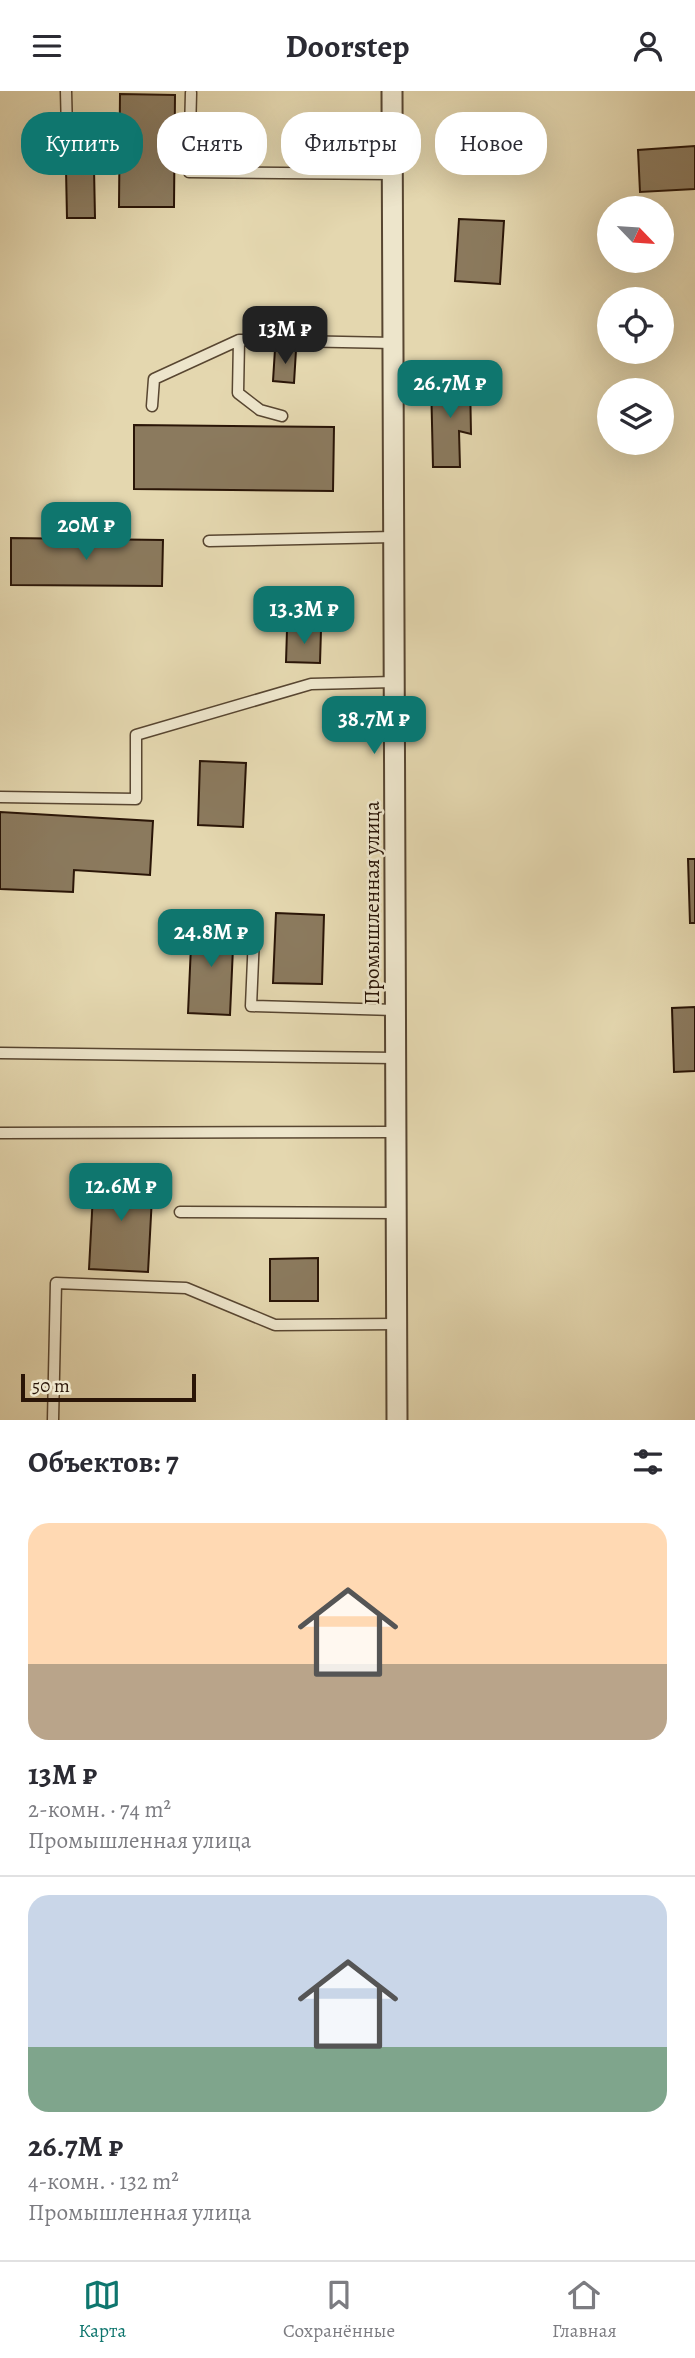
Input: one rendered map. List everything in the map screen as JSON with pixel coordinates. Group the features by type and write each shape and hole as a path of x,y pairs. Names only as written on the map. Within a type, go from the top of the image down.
{"street":[{"name":"Промышленная улица","path":"392,91 392,112"},
{"name":"Промышленная улица","path":"392,175 397,1420"}],"lane":[{"path":"66,91 67,112"},
{"path":"191,93 189,172 281,173"},
{"path":"152,406 154,379 239,340 393,343"},
{"path":"239,340 238,393 260,409 282,416"},
{"path":"209,541 393,537"},
{"path":"0,797 136,799 136,735 311,684 394,682"},
{"path":"254,936 251,1006 395,1010"},
{"path":"0,1053 395,1058"},
{"path":"0,1133 396,1132"},
{"path":"180,1212 396,1213"},
{"path":"53,1420 56,1283 186,1288 275,1325 396,1324"}],"building":[{"path":"120,94 175,95 175,112 157,112 157,175 174,175 174,207 119,207 119,175 143,175 143,112 120,112"},
{"path":"695,146 695,189 640,192 638,150"},
{"path":"66,175 94,175 95,218 67,218"},
{"path":"459,219 504,221 500,284 455,281"},
{"path":"275,349 296,350 294,383 273,381"},
{"path":"470,379 471,434 459,431 460,467 433,467 431,380"},
{"path":"134,425 334,427 333,491 134,489"},
{"path":"11,538 163,540 162,586 11,585"},
{"path":"287,630 321,630 320,663 286,662"},
{"path":"200,761 246,763 243,827 198,825"},
{"path":"0,812 153,821 150,875 74,870 73,892 0,889"},
{"path":"688,859 695,859 695,923 690,923"},
{"path":"276,913 324,915 322,984 273,983"},
{"path":"192,923 234,925 230,1015 188,1013"},
{"path":"695,1007 695,1071 674,1072 672,1008"},
{"path":"94,1175 153,1178 148,1272 89,1269"},
{"path":"318,1258 318,1301 270,1301 270,1259"}]}
